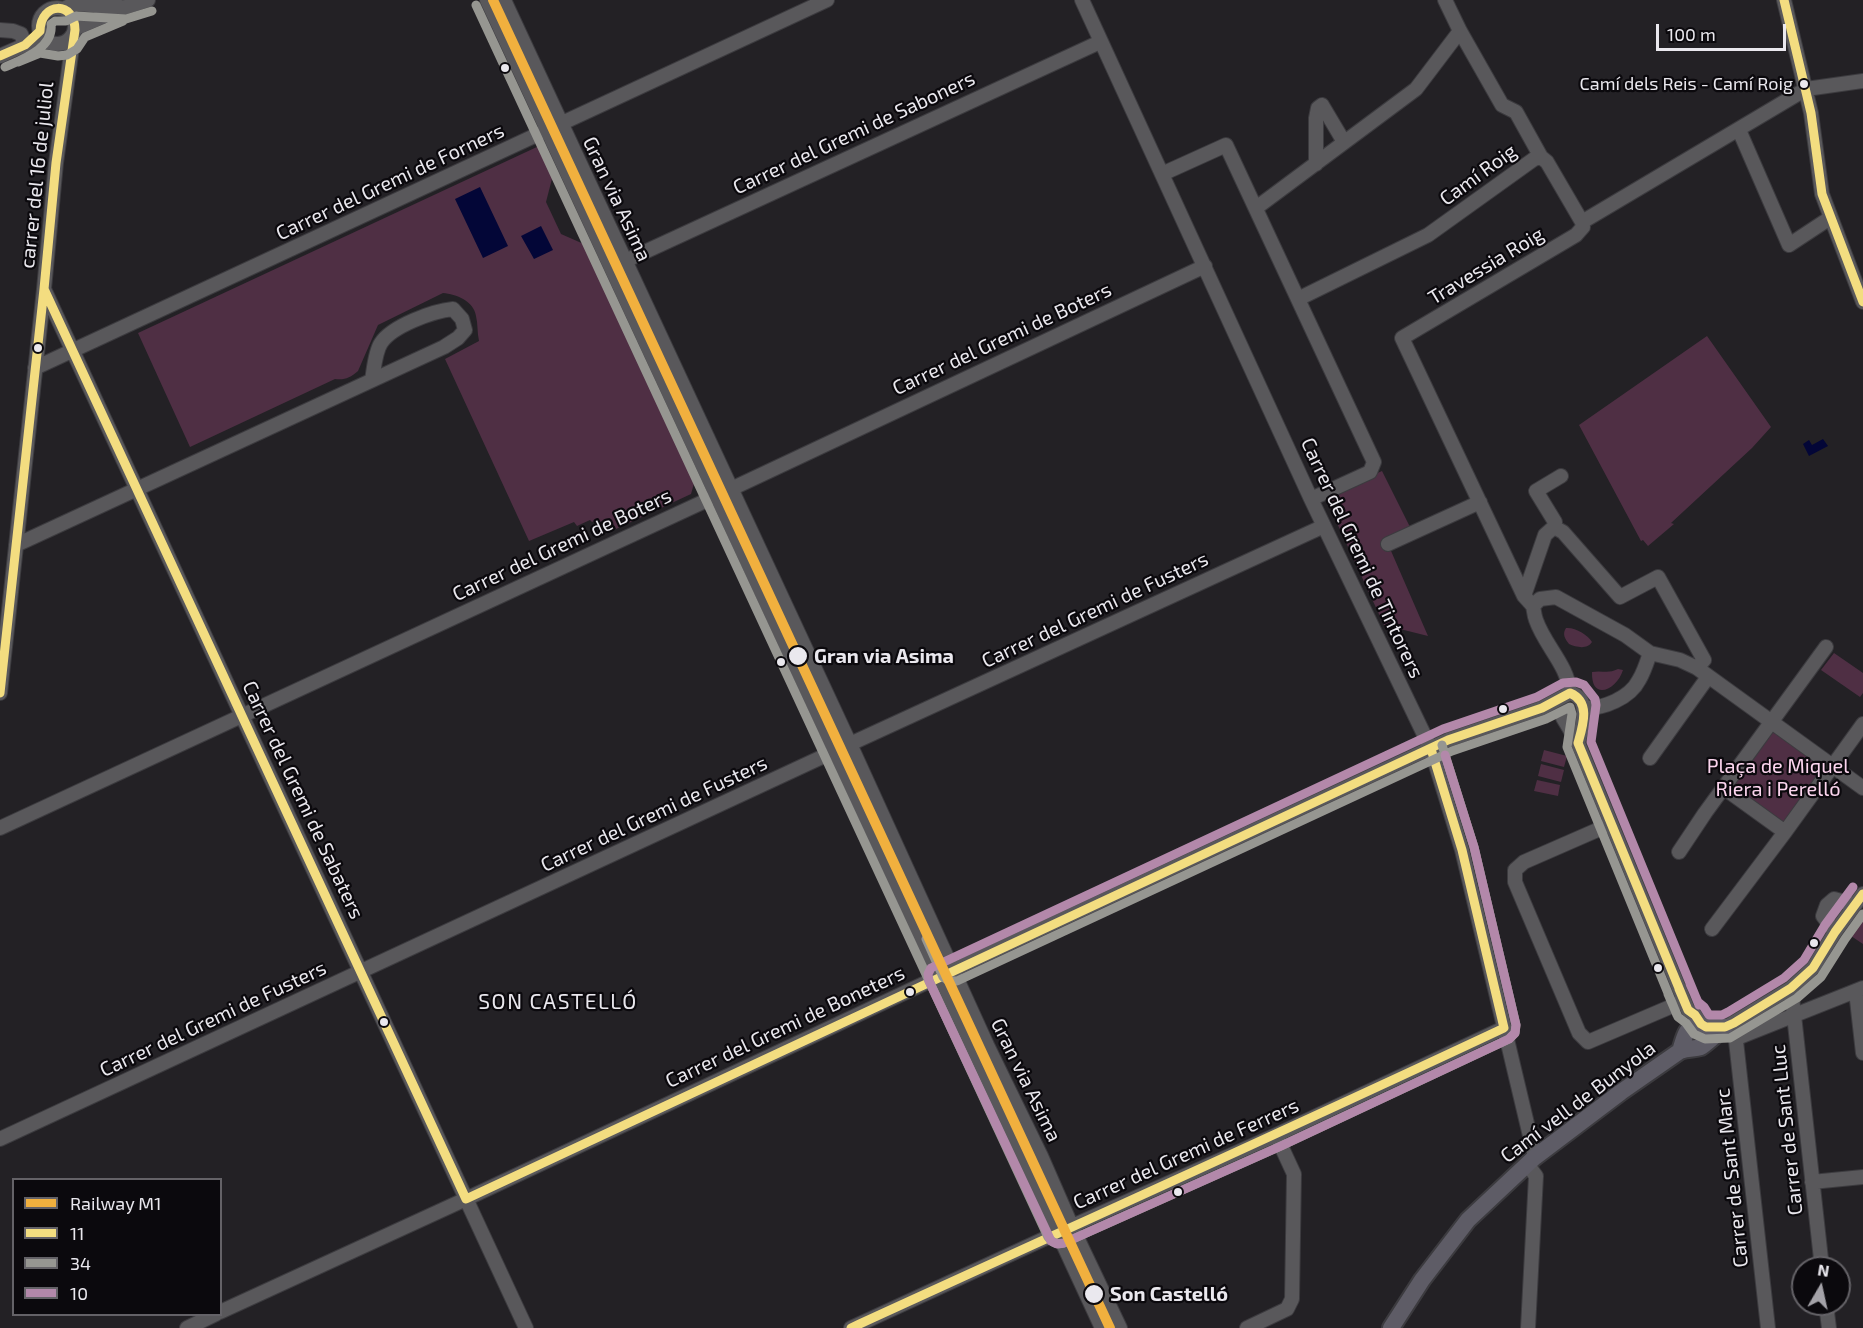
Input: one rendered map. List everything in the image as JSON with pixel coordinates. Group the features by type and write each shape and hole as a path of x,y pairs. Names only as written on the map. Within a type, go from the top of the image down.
{"main road":[{"name":"Camí vell de Bunyola","path":"1391,1328 1422,1280 1468,1220 1531,1160 1695,1036 1732,1029"}],"street":[{"path":"46,39 39,23 45,12 51,9 63,9 74,4 148,0"},
{"name":"Gran via Asima","path":"488,0 835,751 946,973 1066,1230 1120,1328"},
{"name":"Gran via Asima","path":"504,0 850,744 946,973"},
{"name":"Carrer del Gremi de Forners","path":"35,368 828,0"},
{"name":"Carrer del Gremi de Tintorers","path":"1082,0 1311,499 1431,749 1462,850 1536,1176 1528,1328"},
{"path":"1445,0 1502,105 1516,112 1541,157"},
{"path":"1784,0 1811,113 1822,194 1863,303"},
{"path":"0,56 46,39 62,44 74,33 122,3"},
{"path":"63,9 73,16 74,33"},
{"path":"0,30 21,34 25,45"},
{"path":"1256,208 1416,89 1460,31"},
{"name":"carrer del 16 de juliol","path":"0,693 55,168 74,33"},
{"name":"carrer del 16 de juliol","path":"46,39 61,50 68,64"},
{"name":"Carrer del Gremi de Saboners","path":"625,261 1100,42"},
{"path":"1582,222 1806,89 1863,81"},
{"path":"1316,164 1316,118 1318,108 1322,105 1344,142"},
{"path":"1739,130 1789,245 1830,218"},
{"path":"1162,174 1226,145 1374,462 1370,472 1311,499"},
{"name":"Camí Roig","path":"1298,299 1428,235 1534,159 1541,157 1548,162 1582,222"},
{"name":"Travessia Roig","path":"1480,502 1402,338 1576,234 1583,227 1582,222"},
{"name":"Carrer del Gremi de Boters","path":"0,828 1205,266"},
{"name":"Carrer del Gremi de Sabaters","path":"44,289 526,1328"},
{"path":"15,545 444,347 458,338 465,330 462,319 453,309 438,311 390,333 380,344 372,380"},
{"path":"1528,601 1545,535 1554,527 1555,522 1536,491 1561,476"},
{"path":"1388,544 1480,502 1536,621 1564,669 1570,684 1557,707 1578,743 1686,1006 1695,1015 1695,1036"},
{"name":"Carrer del Gremi de Fusters","path":"0,1139 1324,526"},
{"path":"1554,527 1563,532 1620,597 1658,577 1704,660 1697,668"},
{"path":"1528,601 1556,597 1625,635 1650,653 1680,660 1697,668 1863,788"},
{"path":"1679,852 1826,647"},
{"path":"1542,708 1575,719 1583,710 1600,707 1622,697 1638,683 1650,653"},
{"path":"1650,758 1708,677"},
{"path":"1542,708 1565,696 1579,696 1583,710 1578,743"},
{"name":"Carrer del Gremi de Boneters","path":"222,1311 1448,740 1542,708"},
{"path":"1712,928 1863,724"},
{"path":"1724,788 1785,832"},
{"path":"1611,824 1524,862 1515,870 1515,882 1579,1033 1588,1042 1686,1006"},
{"path":"1835,932 1823,916 1827,905 1834,899 1859,900"},
{"path":"1732,1029 1791,988 1813,968 1835,932 1859,900"},
{"name":"Carrer de Sant Lluc","path":"1791,988 1821,1256"},
{"path":"1732,1029 1794,1014 1859,990 1863,1053"},
{"name":"Carrer del Gremi de Ferrers","path":"851,1328 1276,1135 1503,1028"},
{"name":"Carrer de Sant Marc","path":"1732,1029 1768,1328"},
{"path":"1247,1328 1287,1309 1292,1299 1294,1174 1276,1135"},
{"path":"1812,1182 1863,1177"},
{"name":"Gran via Asima","path":"1066,1230 1102,1328"},
{"path":"187,1328 212,1316"}],"green space":[{"path":"539,146 554,171 546,202 561,234 586,245 695,480 691,494 616,529 610,518 600,522 598,519 592,522 590,520 577,526 574,522 529,541 445,359 479,341 475,311 464,299 443,293 378,325 358,371 352,375 345,379 335,379 190,447 138,333"},
{"path":"1707,336 1771,427 1752,448 1671,523 1674,524 1648,546 1643,540 1641,541 1579,425"},
{"path":"1382,471 1413,533 1388,544 1428,636 1384,625 1325,497"},
{"path":"1566,628 1581,632 1592,642 1584,647 1569,644 1564,636"},
{"path":"1834,653 1863,673 1863,693 1860,697 1821,670"},
{"path":"1623,670 1615,683 1605,690 1596,687 1592,672"},
{"name":"Plaça de Miquel Riera i Perelló","path":"1771,723 1832,766 1785,832 1724,788"},
{"path":"1544,750 1567,756 1564,767 1541,761"},
{"path":"1541,764 1564,770 1561,782 1538,776"},
{"path":"1537,780 1560,785 1558,796 1534,791"},
{"path":"1863,914 1863,944 1848,934"}],"shaded area":[{"path":"480,187 508,246 483,258 455,199"},
{"path":"541,226 553,250 534,259 521,236"},
{"path":"1823,439 1828,446 1809,456 1803,444 1809,440 1812,445"}],"rail line":[{"name":"M1","path":"493,0 1110,1328"}],"transit line":[{"name":"11","path":"1784,0 1811,113 1822,194 1863,302"},
{"name":"34","path":"476,5 1051,1241 1057,1244 1064,1243 1281,1146 1509,1039 1515,1033 1516,1025 1474,847 1442,745"},
{"name":"11","path":"0,56 25,45 40,31 42,21 52,10 58,8 64,10 74,20 75,30 56,163 0,693"},
{"name":"34","path":"5,67 43,46 51,32 51,24 55,21 66,21 76,16 126,19 152,11"},
{"name":"34","path":"18,62 40,53 67,55 77,49 85,37 123,21"},
{"name":"11","path":"44,289 466,1199 1448,740 1542,708 1570,693 1577,697 1583,708 1584,715 1578,743 1688,1010"},
{"name":"10","path":"1445,755 1474,847 1516,1025 1515,1033 1509,1039 1281,1146 1064,1243 1057,1244 1051,1241 929,981 928,974 931,968 1443,729 1537,697 1563,683 1576,682 1584,685 1595,699 1591,742 1699,1005"},
{"name":"34","path":"926,939 943,977 949,981 957,981 1452,751 1546,719 1570,707 1572,714 1567,747 1677,1015"},
{"name":"11","path":"851,1328 1504,1028 1462,850 1431,749"},
{"name":"10","path":"1690,984 1698,1002 1709,1015 1722,1015 1728,1012 1784,978 1804,960 1825,925 1853,887"},
{"name":"11","path":"1679,989 1688,1010 1701,1024 1706,1027 1725,1027 1734,1023 1791,988 1813,968 1835,932 1863,894"},
{"name":"34","path":"1668,994 1678,1017 1694,1034 1705,1039 1730,1038 1797,998 1821,977 1863,914"}],"place":[{"name":"Camí dels Reis - Camí Roig","path":"1804,84"},
{"name":"Gran via Asima","path":"798,656"},
{"name":"Son Castelló","path":"1094,1294"}],"district":[{"name":"SON CASTELLÓ","path":"558,1002"}]}
